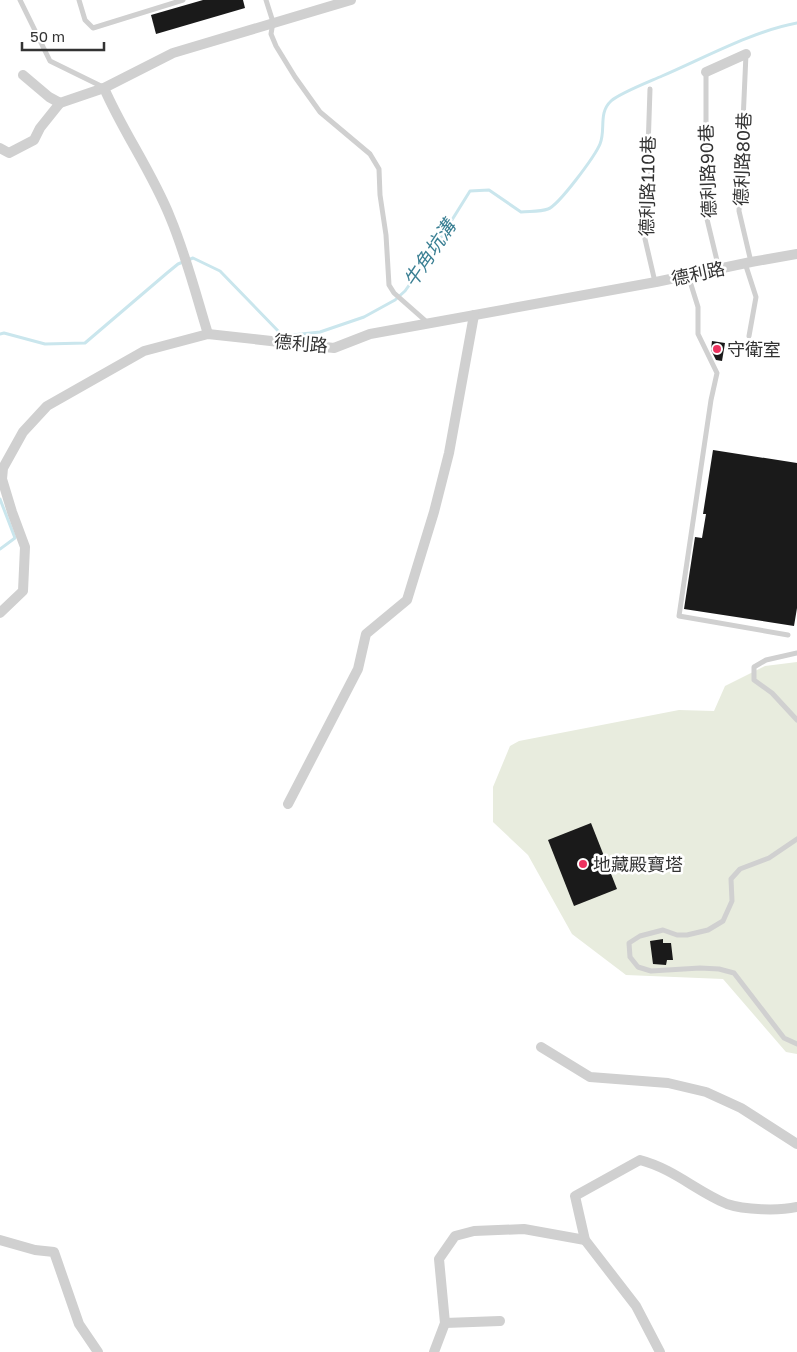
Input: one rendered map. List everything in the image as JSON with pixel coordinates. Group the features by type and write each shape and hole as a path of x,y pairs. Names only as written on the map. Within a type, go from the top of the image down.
{"street":[{"path":"0,148 10,153 34,140 40,128 60,103 104,88 173,53 350,0"},
{"path":"706,72 746,54"},
{"path":"23,75 49,97 60,103"},
{"path":"104,88 170,217 186,261 208,334"},
{"name":"德利路","path":"0,613 23,591 25,547 2,479 4,468 24,432 47,406 144,351 208,334 334,348 370,334 656,282 797,254"},
{"path":"288,804 358,669 366,634 407,600 434,512 449,453 474,315"},
{"path":"541,1047 590,1077 668,1083 706,1092 741,1108 797,1144"},
{"path":"660,1352 636,1306 585,1240 575,1196 640,1160 657,1165 728,1204 764,1210 797,1207"},
{"path":"434,1352 445,1323 439,1259 455,1236 474,1231 524,1229 585,1240"},
{"path":"0,1240 35,1250 54,1252 78,1324 98,1352"},
{"path":"445,1323 500,1321"}],"lane":[{"path":"20,0 50,61 104,88"},
{"path":"79,0 85,20 93,28 183,0"},
{"path":"266,0 273,22 271,34 276,46 320,112 370,154 379,169 389,285 401,300 428,323"},
{"name":"德利路80巷","path":"746,54 739,211 756,297 749,336"},
{"name":"德利路90巷","path":"706,72 706,215 720,269"},
{"name":"德利路110巷","path":"650,89 645,239 656,282"},
{"path":"688,275 698,308 698,334 717,373 711,400 679,616 788,635"},
{"path":"797,653 766,660 754,667 754,680 772,694 797,720"},
{"path":"797,839 769,858 740,868 731,879 732,902 723,921 708,930 687,935 677,935 664,930 640,936 629,943 630,957 638,968 651,971 700,968 734,973 784,1038 797,1044"}],"shaded area":[{"path":"797,662 797,1054 786,1052 723,979 626,975 572,934 528,855 493,822 493,787 510,746 519,741 679,710 714,711 725,686 765,666"}],"building":[{"path":"203,0 243,0 245,8 156,34 151,15"},
{"name":"守衛室","path":"712,341 725,343 722,361 716,360 711,350"},
{"path":"713,450 797,463 797,608 794,626 684,609 695,537 702,538 706,514 703,514"},
{"name":"地藏殿寶塔","path":"591,823 617,889 574,906 548,840"},
{"path":"663,939 663,943 671,943 673,960 667,960 666,965 653,964 650,941"}],"waterway":[{"name":"牛角坑溝","path":"0,334 4,333 45,344 85,343 178,264 193,258 220,271 283,336 320,332 364,317 395,300 405,291 427,260 470,191 489,190 521,212 548,209 568,190 597,150 602,139 603,116 607,106 615,98 729,46 763,32 797,23"},
{"name":"牛角坑溝","path":"0,499 15,538 0,549"}],"place":[{"name":"守衛室","path":"717,349"},
{"name":"地藏殿寶塔","path":"583,864"}]}
